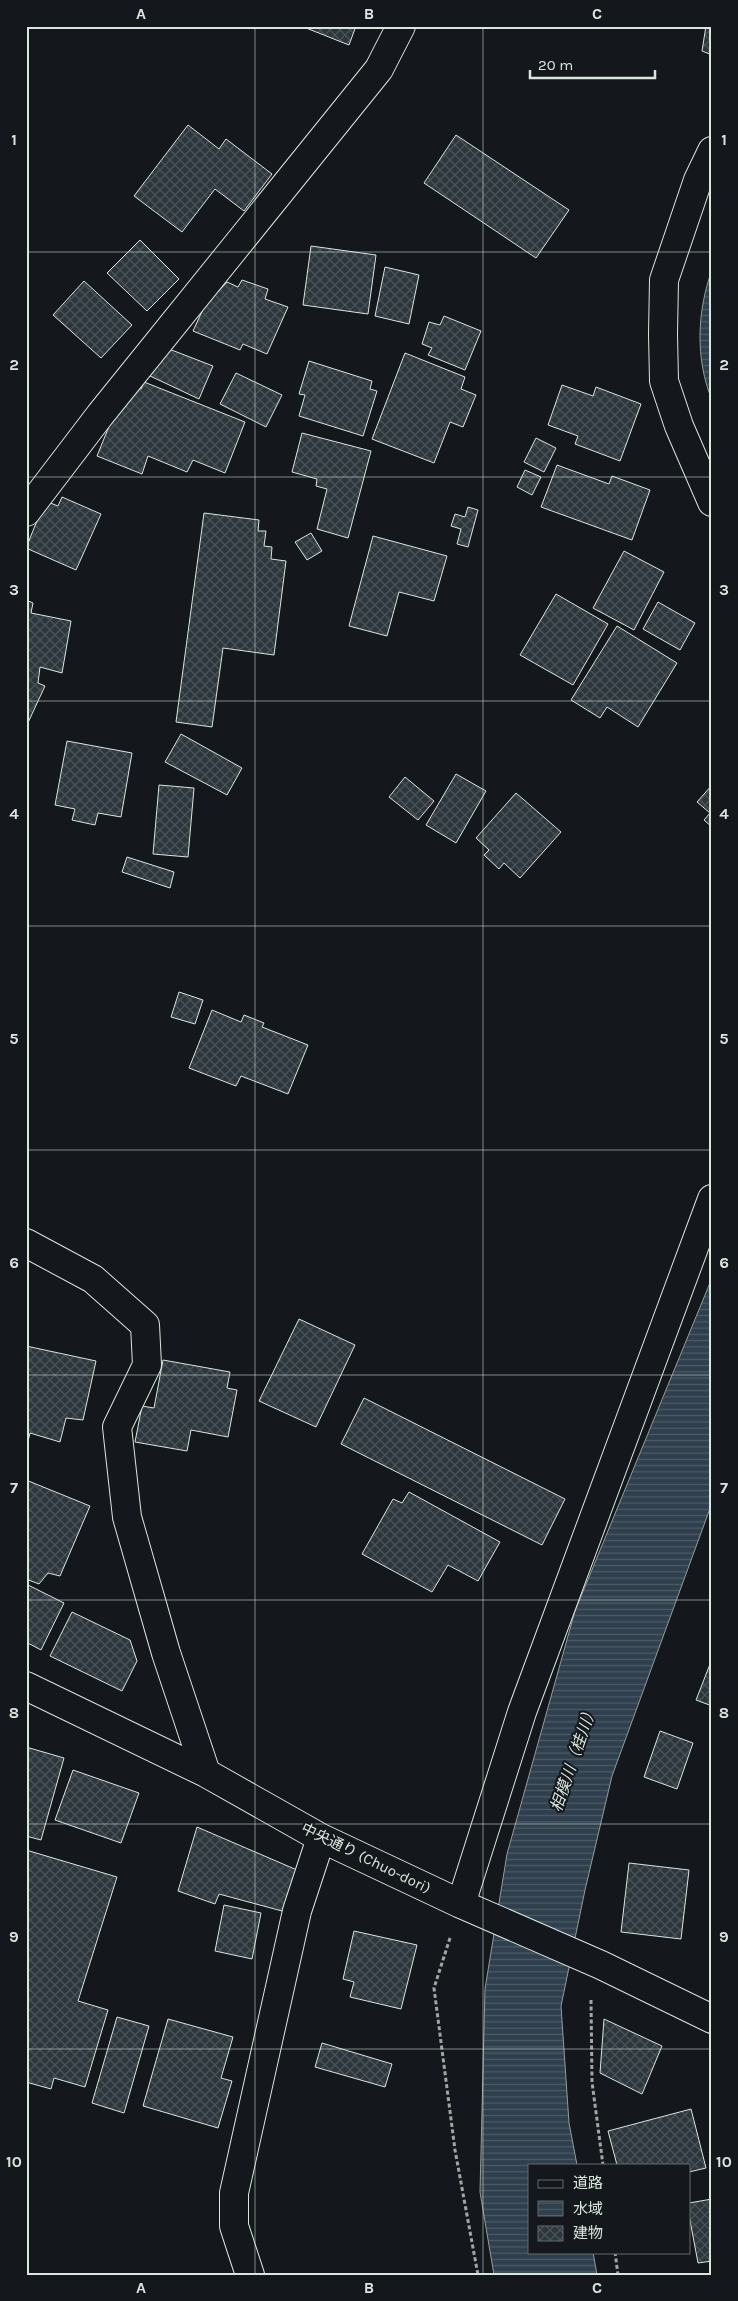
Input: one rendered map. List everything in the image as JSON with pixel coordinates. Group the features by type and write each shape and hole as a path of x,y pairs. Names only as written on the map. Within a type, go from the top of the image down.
{"street":[{"path":"26,512 106,408 379,70 400,26"},
{"path":"712,151 698,180 664,280 663,334 664,381 679,426 712,502"},
{"path":"468,1906 522,1712 712,1199"},
{"path":"26,1243 93,1279 146,1325 147,1365 117,1426 127,1517 166,1653 206,1772"},
{"name":"中央通り (Chuo-dori)","path":"26,1686 206,1772 321,1838 601,1965 712,2019"},
{"path":"250,2275 234,2226 234,2193 298,1910 321,1838"}],"path":[{"path":"468,1906 434,1988 455,2150 478,2275"},
{"path":"601,1965 591,1997 592,2072 603,2164"},
{"path":"614,2254 618,2275"}],"water":[{"path":"712,270 712,400 703,368 700,335 703,302"},
{"name":"相模川（桂川）","path":"712,1278 712,1503 612,1776 585,1890 561,2006 569,2123 577,2164 528,2164 528,2254 593,2254 597,2275 494,2275 480,2192 485,1989 507,1854 575,1611"}],"building":[{"path":"301,26 356,26 349,45"},
{"path":"706,26 712,26 712,55 702,51"},
{"path":"188,125 219,149 226,139 272,174 244,211 215,189 182,232 134,196"},
{"path":"456,135 569,210 536,258 424,183"},
{"path":"140,240 179,279 147,311 107,273"},
{"path":"311,246 376,255 368,314 303,305"},
{"path":"385,267 419,275 409,324 375,316"},
{"path":"242,280 268,289 265,299 288,307 267,354 243,344 240,350 193,331 205,305 227,282 238,287"},
{"path":"84,281 132,325 101,358 53,315"},
{"path":"444,316 481,331 465,370 428,355 432,348 422,344 429,322 440,325"},
{"path":"169,349 213,366 199,399 148,375"},
{"path":"405,353 465,377 461,389 476,395 463,427 450,422 434,463 372,439"},
{"path":"309,361 372,381 370,389 377,391 363,436 299,416 305,395 299,394"},
{"path":"236,373 282,395 266,427 220,404"},
{"path":"144,382 245,422 225,473 193,460 187,472 148,456 142,474 97,456 116,409 125,399 130,401 135,387 141,389"},
{"path":"562,385 593,396 596,387 641,404 620,461 575,444 578,436 548,425"},
{"path":"302,433 371,451 348,538 317,529 327,489 316,486 317,479 292,472"},
{"path":"536,438 556,448 544,472 524,462"},
{"path":"557,465 609,484 612,476 650,490 632,540 541,507"},
{"path":"525,470 541,477 532,495 517,487"},
{"path":"62,497 101,514 76,570 26,548 45,501 58,506"},
{"path":"468,507 478,510 468,547 457,544 461,529 451,526 455,514 465,517"},
{"path":"204,513 259,520 258,531 266,531 264,546 272,547 271,559 286,561 274,655 223,648 212,727 176,722"},
{"path":"311,533 322,551 307,560 295,542"},
{"path":"373,536 447,556 434,601 399,592 387,636 349,626"},
{"path":"624,551 664,572 634,630 593,608"},
{"path":"556,594 608,624 573,685 520,655"},
{"path":"26,600 33,603 31,613 71,621 62,673 40,667 38,683 45,686 26,727"},
{"path":"658,602 695,623 680,650 643,629"},
{"path":"617,626 677,663 638,727 607,707 600,718 571,700"},
{"path":"181,734 242,768 227,795 165,762"},
{"path":"67,741 132,753 121,817 98,813 95,825 72,820 75,809 55,805"},
{"path":"456,774 486,791 456,843 426,825"},
{"path":"405,777 434,801 418,820 389,797"},
{"path":"159,785 194,788 188,857 153,854"},
{"path":"712,785 712,827 704,820 710,813 697,802"},
{"path":"516,793 561,832 520,878 504,863 499,869 484,855 489,850 476,838"},
{"path":"127,857 174,872 170,888 122,872"},
{"path":"179,992 203,1000 195,1024 171,1017"},
{"path":"212,1010 241,1022 244,1015 264,1023 262,1027 308,1045 288,1094 241,1076 236,1086 189,1068"},
{"path":"299,1319 355,1345 316,1427 259,1401"},
{"path":"26,1346 96,1361 83,1420 66,1418 60,1442 30,1433 26,1450"},
{"path":"163,1360 230,1372 227,1388 237,1390 228,1437 191,1430 187,1451 135,1442 142,1406 154,1408"},
{"path":"364,1398 565,1499 542,1545 341,1444"},
{"path":"26,1480 90,1506 60,1576 48,1573 39,1584 26,1579"},
{"path":"409,1492 500,1542 478,1581 448,1565 432,1592 362,1554 393,1499 402,1503"},
{"path":"26,1584 64,1603 41,1650 26,1642"},
{"path":"72,1612 130,1640 137,1661 122,1691 50,1656"},
{"path":"712,1659 712,1706 696,1700"},
{"path":"660,1731 693,1743 677,1789 644,1777"},
{"path":"26,1747 64,1758 41,1840 26,1836"},
{"path":"73,1770 139,1793 121,1843 55,1820"},
{"path":"197,1827 297,1870 282,1911 219,1894 215,1904 178,1891"},
{"path":"26,1850 117,1877 78,2001 108,2010 85,2087 54,2078 51,2089 26,2082"},
{"path":"629,1863 689,1870 681,1939 621,1932"},
{"path":"224,1905 261,1913 252,1959 215,1951"},
{"path":"354,1931 417,1945 401,2009 350,1997 354,1982 343,1979"},
{"path":"117,2017 149,2026 124,2113 92,2103"},
{"path":"168,2019 233,2037 221,2078 232,2081 218,2128 143,2106"},
{"path":"604,2019 662,2046 642,2094 600,2073"},
{"path":"322,2043 392,2064 385,2087 315,2067"},
{"path":"691,2109 706,2168 690,2172 690,2164 617,2164 608,2131"},
{"path":"712,2199 712,2261 698,2263 690,2220 690,2203"}]}
